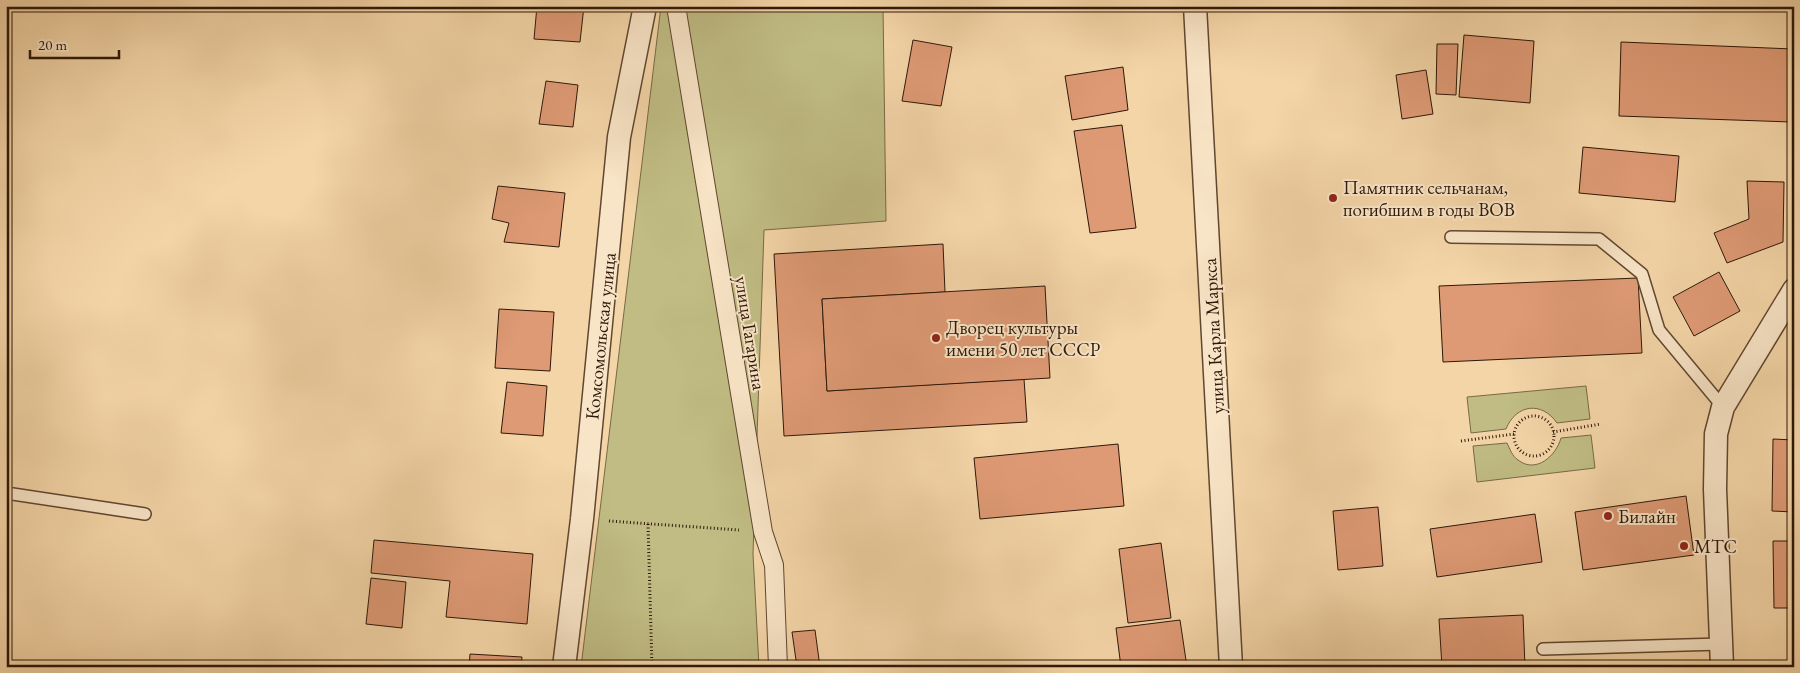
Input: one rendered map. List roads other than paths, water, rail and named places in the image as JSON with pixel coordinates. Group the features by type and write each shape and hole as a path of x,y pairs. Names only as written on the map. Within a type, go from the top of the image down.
{"street":[{"name":"Комсомольская улица","path":"564,667 582,519 620,136 645,6"},
{"name":"улица Гагарина","path":"676,6 762,532 774,565 778,667"},
{"name":"улица Карла Маркса","path":"1195,6 1231,667"},
{"path":"1722,667 1715,489 1716,434 1723,407 1794,290"}],"lane":[{"path":"1451,237 1599,239 1642,274 1659,330 1723,407"},
{"path":"6,493 145,514"},
{"path":"1544,649 1721,644"}],"place":[{"name":"Памятник сельчанам, погибшим в годы ВОВ","path":"1333,198"},
{"name":"Дворец культуры имени 50 лет СССР","path":"936,338"},
{"name":"Билайн","path":"1608,516"},
{"name":"МТС","path":"1684,546"}]}
